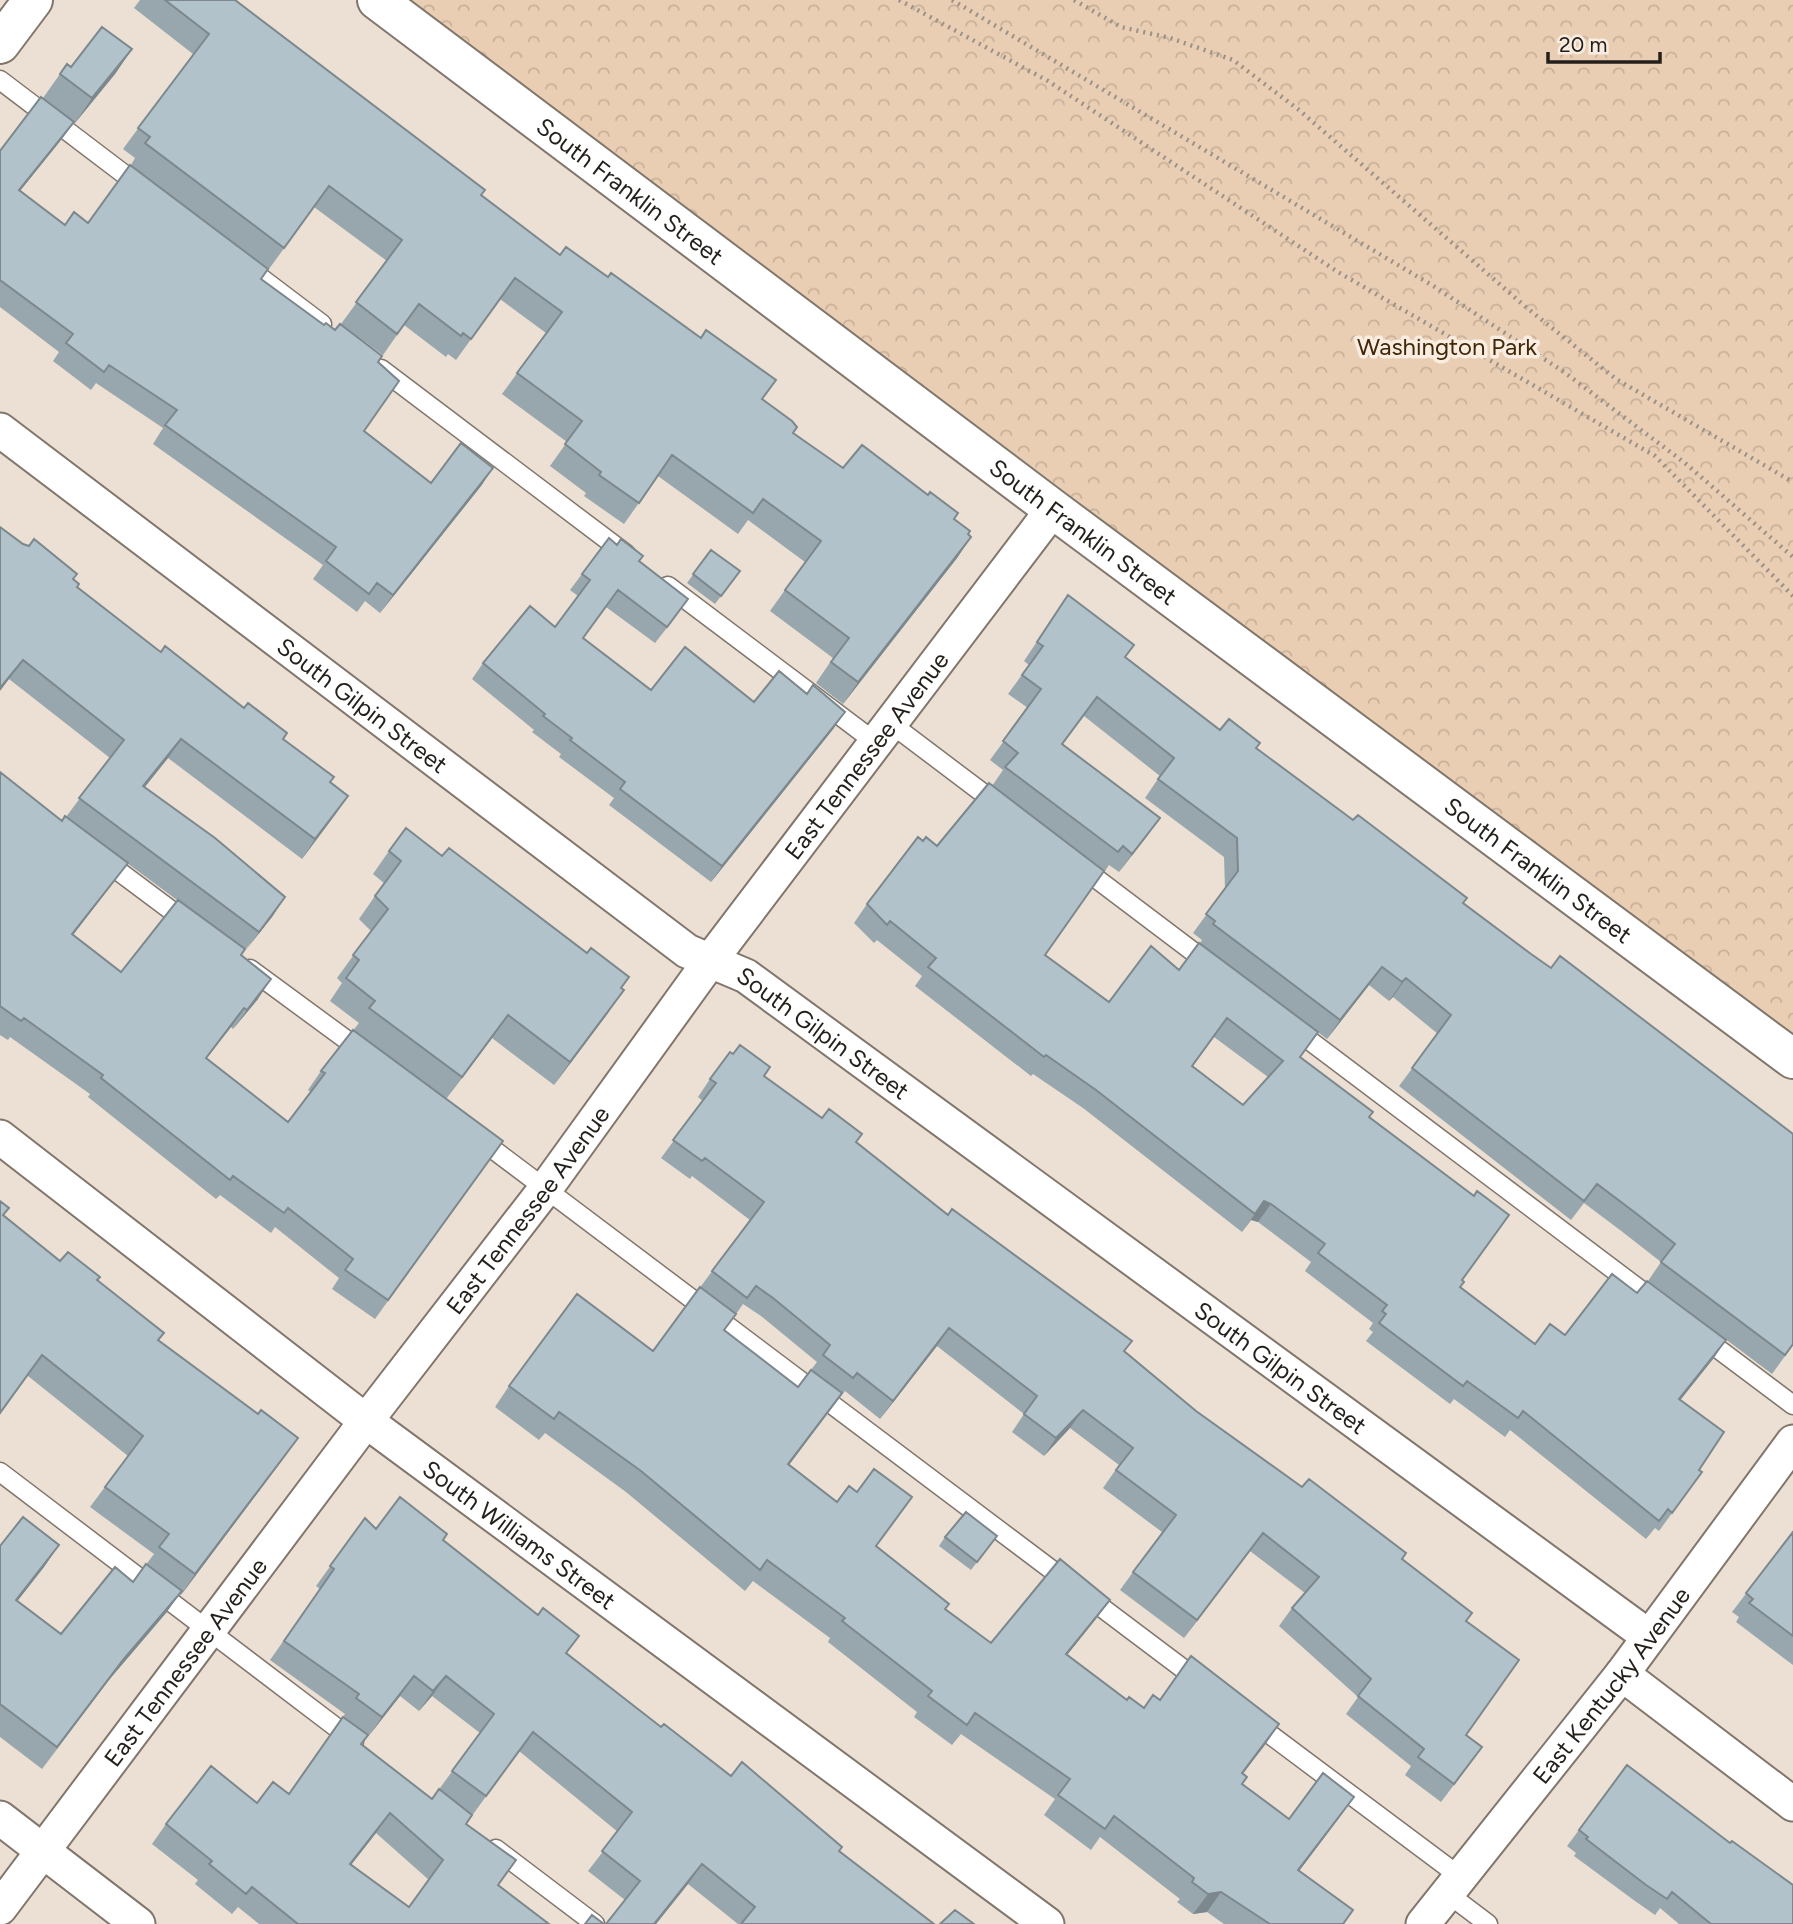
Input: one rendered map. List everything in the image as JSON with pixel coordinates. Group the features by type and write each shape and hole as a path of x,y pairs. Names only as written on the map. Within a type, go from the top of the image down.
{"street":[{"path":"0,44 33,0"},
{"name":"South Franklin Street","path":"377,0 1053,509 1793,1059"},
{"name":"South Gilpin Street","path":"0,430 687,951 746,976 1648,1636"},
{"name":"East Tennessee Avenue","path":"0,1908 366,1421 546,1188 710,961 1053,509"},
{"name":"South Williams Street","path":"0,1137 366,1421 1047,1924"},
{"name":"East Kentucky Avenue","path":"1423,1924 1622,1674 1792,1445"},
{"path":"1622,1674 1793,1804"},
{"path":"0,1818 138,1924"}],"lane":[{"path":"0,80 155,198"},
{"path":"233,256 332,332"},
{"path":"365,357 648,571 882,733 1012,816"},
{"path":"89,849 201,932"},
{"path":"1068,858 1224,976"},
{"path":"234,957 379,1064"},
{"path":"1280,1018 1793,1405"},
{"path":"468,1130 1216,1693"},
{"path":"0,1472 363,1748"},
{"path":"1238,1710 1454,1886 1488,1924"},
{"path":"484,1840 595,1924"}],"path":[{"path":"900,0 1048,81 1338,272 1655,456 1793,596"},
{"path":"952,0 1435,287 1564,372 1685,463 1793,557"},
{"path":"1074,0 1121,27 1170,38 1233,60 1299,110 1527,308 1616,380 1793,482"}],"green space":[{"name":"Washington Park","path":"411,0 1793,0 1793,1039"}],"building":[{"path":"165,0 235,0 485,190 481,195 560,255 566,247 608,277 611,273 701,338 706,330 776,380 762,399 792,421 797,427 793,433 843,468 862,445 928,495 930,492 958,513 954,519 970,531 968,534 971,537 858,682 831,662 849,638 785,590 821,541 763,499 753,513 672,455 639,503 599,475 601,472 565,444 582,421 517,373 562,312 515,278 471,339 463,333 461,336 419,304 397,334 356,302 402,240 329,186 284,248 145,143 150,137 138,128 209,34"},
{"path":"102,27 132,49 92,98 60,74 67,64 71,67"},
{"path":"41,97 74,122 19,190 65,225 74,212 88,223 130,165 268,269 261,279 324,325 326,323 335,330 340,324 382,356 378,362 399,381 364,431 431,483 461,443 493,468 393,595 377,583 369,594 326,561 336,547 165,425 177,410 109,365 104,372 66,343 73,334 0,280 0,151"},
{"path":"0,527 23,544 29,546 34,539 77,574 73,579 79,584 77,587 158,650 161,652 165,646 244,708 248,703 287,733 283,739 334,777 330,782 348,796 315,839 181,739 143,786 215,838 285,897 259,932 79,798 124,740 23,660 0,688"},
{"path":"609,538 617,545 621,539 643,556 639,561 688,599 667,627 618,590 583,638 651,690 685,647 754,702 779,671 807,694 813,685 845,712 722,866 620,789 625,782 570,740 572,738 543,716 545,714 483,663 530,606 555,627 590,580 582,574"},
{"path":"711,550 740,571 721,596 693,574"},
{"path":"1068,595 1134,645 1125,657 1220,730 1229,719 1260,743 1256,748 1353,820 1358,815 1467,898 1463,903 1531,954 1551,968 1560,956 1793,1134 1793,1344 1785,1355 1661,1262 1675,1244 1633,1211 1597,1184 1584,1201 1412,1068 1451,1015 1406,978 1402,982 1382,967 1340,1020 1213,924 1215,921 1206,914 1238,871 1237,838 1158,779 1174,758 1097,697 1062,744 1160,818 1132,854 1123,846 1118,852 1005,767 1018,753 1003,741 1041,689 1022,675 1043,646 1037,642"},
{"path":"0,772 62,821 65,816 128,863 72,934 121,972 178,900 245,949 241,955 271,979 247,1010 244,1008 206,1058 288,1122 325,1073 321,1071 353,1030 503,1141 388,1300 345,1270 353,1259 288,1208 284,1213 233,1176 230,1180 101,1078 103,1075 24,1018 21,1021 0,1006"},
{"path":"989,783 1104,871 1045,955 1109,1002 1151,946 1179,970 1199,943 1318,1032 1300,1057 1373,1112 1369,1117 1474,1196 1477,1191 1509,1215 1462,1280 1464,1282 1460,1287 1535,1344 1550,1324 1565,1335 1612,1274 1637,1293 1647,1281 1726,1340 1679,1399 1724,1432 1699,1470 1702,1472 1672,1513 1668,1509 1659,1521 1523,1411 1518,1418 1467,1381 1463,1386 1379,1323 1386,1314 1382,1311 1387,1305 1318,1253 1325,1244 1264,1201 1255,1214 1096,1090 1046,1055 1044,1057 928,967 936,958 890,921 887,925 867,904 918,837 923,841 926,837 937,846","holes":["1227,1018 1283,1061 1243,1105 1192,1066"]},
{"path":"406,828 442,856 449,848 587,953 591,948 629,977 621,988 624,990 570,1062 508,1015 462,1077 369,1008 375,1001 346,978 359,960 353,955 388,909 375,896 401,861 389,851"},
{"path":"740,1045 770,1067 764,1076 822,1118 829,1109 862,1134 856,1142 948,1215 952,1209 1132,1341 1124,1351 1196,1411 1302,1487 1309,1479 1406,1553 1402,1559 1472,1613 1466,1621 1519,1660 1466,1735 1482,1747 1454,1784 1418,1757 1424,1749 1358,1696 1371,1679 1292,1608 1319,1577 1263,1533 1197,1620 1133,1572 1176,1515 1116,1470 1133,1448 1083,1410 1056,1438 1024,1414 1037,1396 949,1328 893,1401 857,1373 853,1378 823,1355 830,1345 773,1298 756,1286 747,1298 712,1271 764,1202 705,1158 702,1161 673,1140 716,1083 710,1079 730,1052 733,1054"},
{"path":"0,1201 9,1208 3,1215 60,1261 68,1252 100,1277 97,1280 164,1333 158,1340 258,1414 261,1410 298,1438 195,1574 159,1547 169,1534 105,1487 143,1436 42,1355 0,1413"},
{"path":"700,1287 736,1314 724,1330 798,1387 811,1370 842,1393 788,1464 837,1502 849,1486 857,1492 874,1469 912,1497 876,1546 949,1604 945,1609 991,1643 1060,1559 1110,1600 1066,1654 1127,1700 1129,1697 1144,1708 1153,1695 1160,1700 1191,1656 1279,1724 1242,1773 1247,1777 1242,1784 1289,1819 1323,1773 1354,1797 1298,1870 1353,1910 1343,1924 1270,1924 1221,1892 1208,1894 1192,1882 1194,1878 1114,1816 1105,1829 1058,1795 1070,1779 975,1713 967,1725 928,1696 932,1691 842,1621 845,1618 767,1560 760,1570 641,1471 559,1412 554,1419 509,1386 577,1294 653,1351"},
{"path":"400,1497 447,1534 443,1540 538,1615 543,1608 579,1636 566,1653 661,1727 664,1724 731,1776 742,1762 842,1847 839,1851 934,1924 741,1924 755,1907 702,1864 654,1924 606,1924 640,1881 602,1851 632,1812 533,1732 486,1796 452,1771 494,1714 446,1676 433,1691 414,1676 382,1717 356,1698 359,1694 284,1641 334,1569 330,1566 365,1518 376,1529"},
{"path":"966,1512 997,1536 977,1562 945,1537"},
{"path":"23,1517 59,1545 16,1600 61,1634 115,1567 133,1582 146,1564 182,1591 123,1660 57,1747 0,1704 0,1546"},
{"path":"1793,1532 1793,1636 1749,1603 1753,1599 1746,1593"},
{"path":"343,1717 368,1735 361,1744 432,1799 439,1789 472,1815 466,1824 516,1860 498,1885 549,1924 298,1924 252,1887 246,1894 209,1864 212,1861 166,1824 211,1766 257,1803 273,1782 289,1794","holes":["390,1813 443,1860 409,1907 350,1864"]},
{"path":"1627,1765 1730,1843 1732,1841 1793,1885 1793,1924 1711,1924 1672,1892 1667,1899 1586,1839 1588,1837 1579,1830"},
{"path":"955,1910 974,1924 940,1924"},
{"path":"592,1915 604,1924 585,1924"}]}
